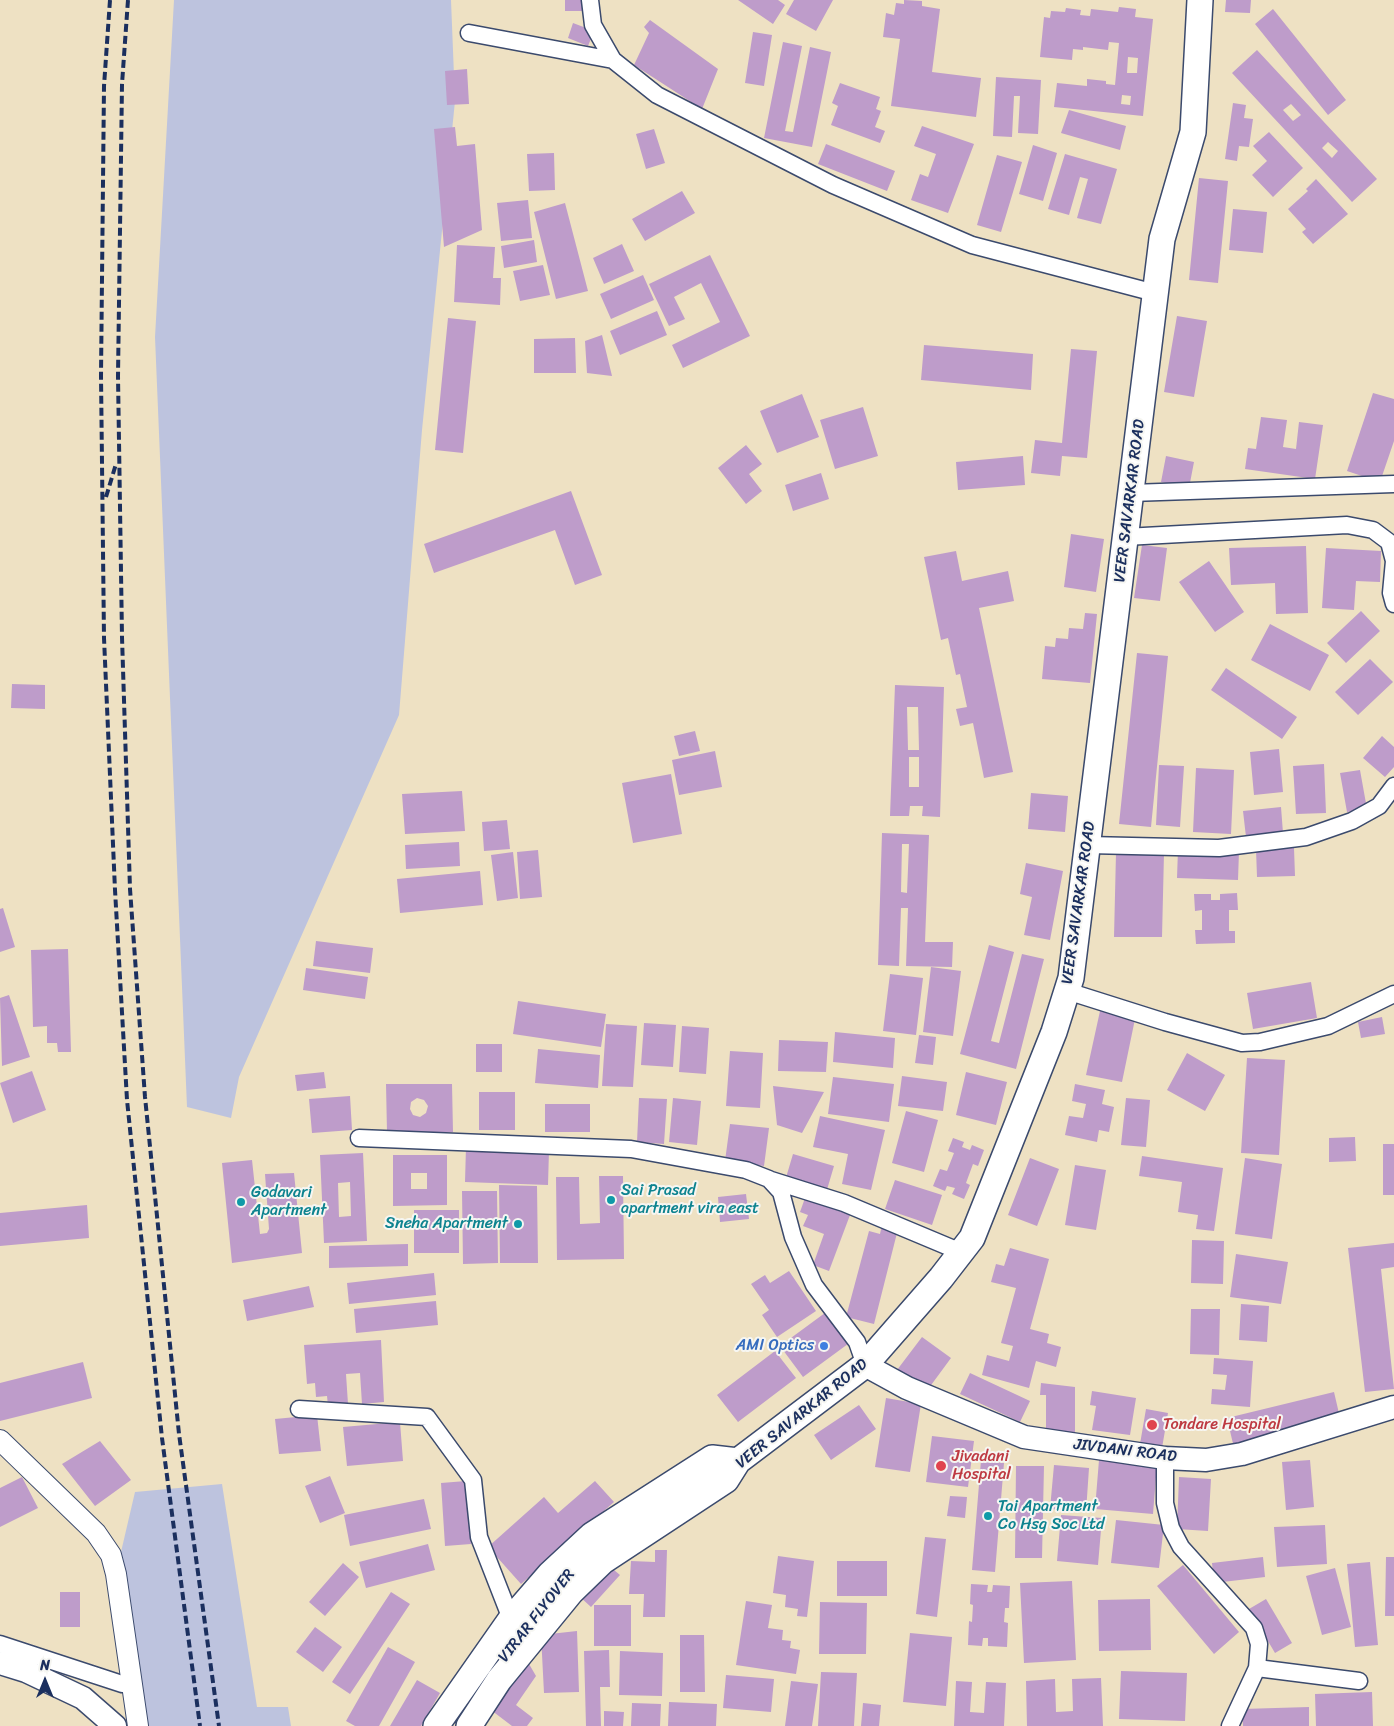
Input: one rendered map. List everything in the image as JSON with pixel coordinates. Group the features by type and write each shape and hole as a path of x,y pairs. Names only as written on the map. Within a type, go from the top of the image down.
{"main road":[{"name":"VEER SAVARKAR ROAD","path":"469,1726 499,1680 571,1592 597,1567 726,1480 738,1461 865,1365 972,1238 1054,1032 1071,978 1162,239 1193,132 1200,0"},
{"name":"JIVDANI ROAD","path":"865,1365 907,1388 1024,1437 1165,1458 1206,1460 1242,1454 1394,1407"},
{"path":"436,1726 511,1619 550,1574 592,1535 712,1458 738,1461"},
{"name":"VIRAR FLYOVER","path":"457,1726 490,1676 563,1579 592,1550 705,1478 738,1461"},
{"path":"0,1663 26,1671 83,1698 115,1726"}],"street":[{"path":"590,0 593,25 613,60 666,99 834,185 972,245 1155,293"},
{"path":"469,34 613,60"},
{"path":"1131,493 1394,484"},
{"path":"1125,537 1347,525 1373,530 1389,542 1394,561 1391,593 1394,604"},
{"path":"1088,845 1219,848 1306,837 1352,821 1379,806 1394,786"},
{"path":"1067,991 1165,1022 1242,1043 1260,1042 1328,1026 1394,994"},
{"path":"359,1138 631,1149 746,1170 844,1203 961,1252"},
{"path":"769,1179 781,1192 793,1237 814,1285 857,1342 865,1365"},
{"path":"299,1409 428,1417 473,1480 479,1537 511,1619"},
{"path":"0,1440 96,1533 111,1556 116,1574 138,1726"},
{"path":"1165,1458 1165,1502 1171,1528 1181,1547 1254,1628 1259,1644 1257,1668 1230,1726"},
{"path":"0,1644 122,1684"},
{"path":"1257,1668 1359,1681"}],"shaded area":[{"path":"174,0 451,0 455,101 422,430 399,715 239,1077 231,1118 187,1107 155,337"},
{"path":"222,1484 257,1707 288,1707 291,1726 144,1726 121,1552 135,1492"}],"building":[{"path":"565,0 588,0 588,11 565,11"},
{"path":"738,0 778,0 785,5 773,24"},
{"path":"794,0 833,0 816,31 786,14"},
{"path":"904,0 922,1 922,6 940,9 932,72 981,78 976,117 891,106 900,39 883,37 886,13 894,15 896,3 904,4"},
{"path":"1226,0 1251,0 1250,13 1225,12"},
{"path":"1119,7 1136,9 1135,17 1153,19 1143,116 1054,107 1057,83 1087,86 1087,79 1106,81 1106,84 1115,85 1119,43 1109,42 1108,50 1083,47 1083,50 1073,49 1072,60 1040,57 1044,17 1050,18 1051,11 1065,12 1066,8 1081,10 1080,15 1090,16 1091,9 1118,12","holes":["1128,57 1138,58 1137,73 1127,73","1122,95 1131,96 1130,105 1121,104"]},
{"path":"1273,9 1346,100 1328,115 1255,24"},
{"path":"650,20 718,69 702,109 634,65 649,33 644,27"},
{"path":"573,23 594,31 588,46 568,38"},
{"path":"753,32 772,35 764,86 745,83"},
{"path":"783,42 802,46 785,131 793,132 810,47 831,52 812,147 764,138"},
{"path":"1257,50 1377,179 1352,202 1232,73","holes":["1291,104 1301,115 1293,121 1283,110","1328,142 1338,151 1332,158 1322,148"]},
{"path":"467,69 469,104 447,105 445,71"},
{"path":"996,77 1041,80 1038,134 1018,133 1020,96 1014,96 1012,137 993,136"},
{"path":"840,83 880,97 876,109 881,111 875,127 885,131 880,143 831,125 838,106 832,103"},
{"path":"1233,103 1246,105 1244,118 1253,119 1249,147 1239,146 1237,161 1225,159"},
{"path":"1069,110 1126,126 1120,150 1061,133"},
{"path":"922,126 974,144 948,213 911,200 920,174 928,177 936,154 914,146"},
{"path":"455,127 457,146 475,144 482,230 444,247 434,129"},
{"path":"654,129 665,163 646,169 636,134"},
{"path":"1269,132 1303,168 1273,197 1252,175 1267,161 1253,146"},
{"path":"826,144 895,171 887,191 818,164"},
{"path":"1033,145 1057,153 1043,201 1019,194"},
{"path":"554,153 555,190 529,191 527,154"},
{"path":"1065,154 1117,169 1101,224 1077,218 1088,179 1080,177 1069,215 1048,209"},
{"path":"997,155 1022,162 1001,232 977,225"},
{"path":"1199,178 1228,181 1218,283 1189,280"},
{"path":"1316,179 1348,214 1313,244 1302,232 1306,229 1288,209 1308,191 1306,189"},
{"path":"682,191 695,213 645,241 632,219"},
{"path":"528,200 532,238 501,241 497,203"},
{"path":"565,203 588,291 556,299 534,212"},
{"path":"1233,209 1267,212 1263,253 1229,250"},
{"path":"534,240 537,262 504,268 501,246"},
{"path":"622,244 634,271 604,284 593,258"},
{"path":"457,245 495,247 493,278 501,278 500,305 454,302"},
{"path":"710,255 750,336 683,368 672,345 720,322 701,283 674,297 685,319 669,326 649,284"},
{"path":"543,265 550,295 520,301 513,271"},
{"path":"643,275 654,300 611,319 600,294"},
{"path":"657,311 667,335 620,355 610,331"},
{"path":"1177,316 1207,321 1194,397 1164,392"},
{"path":"448,318 476,321 463,453 435,450"},
{"path":"602,335 612,376 587,373 585,341"},
{"path":"575,338 576,373 534,373 534,339"},
{"path":"924,345 1033,354 1031,390 921,380"},
{"path":"1071,349 1097,351 1087,458 1062,456 1060,476 1031,473 1035,440 1062,443"},
{"path":"1373,393 1394,399 1394,441 1380,482 1347,471"},
{"path":"802,394 819,437 777,453 760,411"},
{"path":"863,407 878,456 835,469 820,420"},
{"path":"1261,417 1287,420 1283,447 1296,449 1299,422 1323,425 1315,479 1245,469 1248,448 1256,449"},
{"path":"746,445 762,464 749,474 762,491 746,504 718,468"},
{"path":"1023,456 1025,485 958,490 956,462"},
{"path":"1166,456 1194,462 1189,488 1161,482"},
{"path":"821,473 829,499 793,511 785,485"},
{"path":"571,491 602,575 575,585 555,530 434,573 424,544"},
{"path":"1071,534 1104,539 1096,592 1064,587"},
{"path":"1142,545 1167,548 1160,601 1134,598"},
{"path":"1306,546 1308,613 1276,614 1275,583 1231,585 1229,548"},
{"path":"1326,548 1381,551 1380,582 1356,581 1354,610 1322,608"},
{"path":"956,551 962,581 1008,571 1014,601 979,608 1013,772 984,778 973,723 960,726 956,709 967,707 960,674 956,675 948,638 941,640 924,557"},
{"path":"1209,561 1244,612 1215,632 1179,582"},
{"path":"1361,611 1380,631 1346,663 1327,643"},
{"path":"1085,613 1097,614 1090,683 1042,679 1045,646 1055,647 1056,638 1068,639 1069,628 1083,629"},
{"path":"1270,624 1329,655 1310,691 1251,660"},
{"path":"1137,653 1168,656 1151,827 1119,824"},
{"path":"1370,659 1393,682 1358,715 1335,692"},
{"path":"1226,668 1297,717 1282,739 1211,690"},
{"path":"12,684 45,685 45,709 11,708"},
{"path":"895,685 944,687 940,817 922,816 923,806 910,806 909,816 890,816","holes":["907,707 918,707 919,750 908,750","909,757 919,757 919,787 909,787"]},
{"path":"695,731 700,751 679,756 674,736"},
{"path":"1382,736 1394,747 1394,767 1385,777 1363,758"},
{"path":"1279,749 1283,792 1254,795 1250,752"},
{"path":"715,751 722,787 679,795 672,760"},
{"path":"1324,764 1326,813 1296,814 1293,766"},
{"path":"1159,765 1184,766 1180,827 1156,825"},
{"path":"1196,768 1234,770 1231,834 1193,832"},
{"path":"1360,770 1367,809 1347,812 1340,773"},
{"path":"671,774 682,834 633,843 622,783"},
{"path":"462,791 465,831 405,834 402,794"},
{"path":"1031,793 1068,796 1065,832 1028,829"},
{"path":"1281,807 1283,833 1246,837 1243,811"},
{"path":"507,820 510,849 484,851 482,822"},
{"path":"882,833 929,835 925,942 953,942 952,967 906,966 908,908 901,908 899,966 878,965","holes":["902,844 909,844 907,893 901,892"]},
{"path":"459,842 460,866 406,869 405,845"},
{"path":"1294,848 1295,876 1257,877 1256,849"},
{"path":"1178,849 1239,851 1238,880 1177,878"},
{"path":"538,850 542,897 520,899 517,852"},
{"path":"513,852 518,898 497,901 491,855"},
{"path":"1116,853 1164,853 1162,937 1114,937"},
{"path":"1026,863 1063,871 1050,940 1024,935 1032,897 1020,894"},
{"path":"480,871 483,905 400,913 397,879"},
{"path":"1237,893 1238,910 1229,910 1229,931 1235,931 1235,943 1196,944 1195,930 1202,930 1202,910 1195,911 1194,894 1211,894 1211,900 1220,900 1220,894"},
{"path":"3,908 15,947 0,952 0,909"},
{"path":"316,941 373,948 370,973 313,966"},
{"path":"989,945 1014,952 991,1041 999,1043 1022,954 1044,959 1016,1069 960,1054"},
{"path":"68,949 71,1052 58,1052 57,1043 47,1043 47,1026 33,1027 31,950"},
{"path":"931,967 961,971 953,1036 923,1032"},
{"path":"306,968 368,977 365,999 303,990"},
{"path":"890,974 923,978 916,1035 883,1031"},
{"path":"1311,982 1317,1018 1253,1029 1247,993"},
{"path":"9,995 30,1057 2,1066 0,998"},
{"path":"518,1001 606,1014 601,1047 513,1034"},
{"path":"1100,1011 1135,1019 1122,1082 1086,1075"},
{"path":"1382,1017 1385,1034 1361,1038 1358,1022"},
{"path":"644,1023 676,1025 673,1067 641,1065"},
{"path":"606,1024 637,1026 633,1087 602,1086"},
{"path":"682,1026 709,1028 706,1074 679,1072"},
{"path":"835,1032 895,1038 893,1068 833,1062"},
{"path":"919,1035 936,1037 933,1065 915,1063"},
{"path":"779,1040 828,1042 826,1072 778,1071"},
{"path":"476,1044 502,1044 502,1072 476,1072"},
{"path":"538,1049 600,1055 598,1088 535,1083"},
{"path":"730,1051 763,1053 760,1108 726,1106"},
{"path":"1187,1053 1225,1075 1205,1111 1167,1090"},
{"path":"1247,1058 1285,1060 1279,1155 1241,1153"},
{"path":"32,1071 46,1110 13,1123 0,1083"},
{"path":"324,1072 326,1088 297,1091 295,1075"},
{"path":"966,1072 1007,1082 996,1125 956,1115"},
{"path":"902,1076 947,1082 943,1111 898,1106"},
{"path":"833,1077 894,1084 889,1122 828,1114"},
{"path":"386,1084 452,1084 453,1132 387,1132","holes":["417,1098 424,1100 428,1106 426,1113 420,1117 413,1115 410,1109 411,1102"]},
{"path":"1075,1084 1105,1090 1102,1104 1114,1107 1109,1132 1099,1130 1097,1142 1065,1135 1069,1116 1083,1118 1086,1104 1072,1101"},
{"path":"773,1086 824,1092 802,1133 777,1125"},
{"path":"479,1092 515,1092 515,1130 479,1130"},
{"path":"350,1096 352,1130 312,1133 309,1099"},
{"path":"639,1098 667,1099 664,1144 637,1142"},
{"path":"673,1098 701,1101 697,1145 669,1142"},
{"path":"1126,1098 1150,1100 1146,1147 1121,1145"},
{"path":"545,1104 590,1104 590,1132 545,1132"},
{"path":"906,1111 938,1120 924,1172 892,1163"},
{"path":"820,1116 885,1130 871,1190 842,1184 848,1154 813,1147"},
{"path":"730,1124 769,1128 764,1166 725,1161"},
{"path":"1355,1137 1356,1161 1329,1162 1329,1138"},
{"path":"953,1138 964,1142 962,1147 970,1150 972,1145 984,1150 978,1166 973,1164 966,1183 970,1185 964,1199 952,1194 955,1188 947,1186 945,1191 933,1186 940,1169 947,1171 954,1153 948,1151"},
{"path":"1383,1144 1394,1144 1394,1195 1383,1195"},
{"path":"466,1147 549,1150 548,1185 465,1182"},
{"path":"363,1153 367,1241 324,1243 320,1155","holes":["350,1182 351,1216 339,1217 338,1183"]},
{"path":"793,1154 834,1166 826,1193 785,1181"},
{"path":"393,1155 447,1155 447,1205 393,1206","holes":["411,1173 427,1173 427,1189 411,1189"]},
{"path":"1142,1156 1223,1168 1214,1231 1196,1229 1198,1215 1178,1212 1182,1182 1139,1176"},
{"path":"1030,1158 1059,1169 1037,1226 1008,1215"},
{"path":"1245,1158 1282,1164 1272,1239 1235,1234"},
{"name":"Godavari Apartment","path":"252,1160 260,1234 267,1233 269,1229 265,1174 294,1173 302,1253 232,1263 222,1163"},
{"path":"1075,1165 1106,1170 1096,1230 1065,1225"},
{"name":"Sai Prasad apartment vira east","path":"599,1176 623,1176 624,1259 557,1260 556,1177 579,1177 580,1224 600,1223"},
{"path":"895,1180 942,1195 932,1225 885,1209"},
{"name":"Sneha Apartment","path":"499,1185 537,1186 538,1263 500,1263"},
{"path":"462,1191 497,1191 498,1263 463,1264"},
{"path":"746,1194 749,1219 720,1222 718,1197"},
{"path":"805,1198 850,1215 829,1271 813,1265 824,1234 803,1226 808,1215 800,1212"},
{"path":"87,1205 89,1238 0,1246 0,1213"},
{"path":"414,1210 459,1210 459,1253 414,1253"},
{"path":"882,1225 898,1229 874,1324 846,1317 869,1231 880,1234"},
{"path":"1192,1240 1224,1241 1223,1284 1191,1283"},
{"path":"1394,1243 1394,1267 1381,1269 1394,1389 1365,1392 1348,1248"},
{"path":"408,1244 408,1266 329,1268 329,1246"},
{"path":"1010,1248 1049,1259 1030,1329 1049,1334 1047,1343 1061,1347 1056,1367 1036,1361 1029,1388 982,1375 987,1355 1009,1361 1013,1346 1001,1343 1016,1288 991,1282 996,1264 1004,1266"},
{"path":"1236,1254 1288,1262 1281,1304 1230,1297"},
{"path":"789,1271 816,1311 777,1337 762,1315 769,1310 751,1284 765,1275 770,1283"},
{"path":"434,1273 436,1295 349,1304 347,1283"},
{"path":"309,1286 314,1307 247,1321 243,1300"},
{"path":"436,1301 438,1325 356,1333 354,1309"},
{"path":"1241,1304 1269,1306 1267,1342 1239,1340"},
{"path":"1191,1309 1220,1309 1219,1355 1190,1354"},
{"path":"829,1310 852,1341 803,1377 780,1346"},
{"path":"922,1337 951,1358 926,1392 897,1370"},
{"path":"381,1340 384,1402 362,1404 360,1373 346,1374 348,1404 328,1406 327,1396 316,1397 315,1383 307,1384 304,1345"},
{"path":"775,1351 796,1378 738,1422 717,1395"},
{"path":"1214,1358 1253,1361 1250,1407 1211,1404 1212,1389 1225,1390 1227,1375 1213,1374"},
{"path":"83,1362 92,1398 0,1421 0,1383"},
{"path":"970,1373 1030,1401 1020,1422 960,1394"},
{"path":"1041,1383 1075,1387 1075,1434 1046,1434 1046,1395 1040,1395"},
{"path":"1092,1391 1136,1398 1130,1435 1092,1430 1096,1406 1090,1405"},
{"path":"1334,1392 1341,1422 1234,1448 1227,1418"},
{"path":"886,1398 921,1404 910,1472 875,1467"},
{"path":"859,1405 876,1429 831,1460 814,1435"},
{"path":"1146,1409 1168,1413 1162,1448 1140,1444"},
{"path":"317,1415 321,1451 279,1454 275,1419"},
{"path":"400,1422 403,1461 347,1466 343,1427"},
{"path":"932,1436 974,1441 968,1487 926,1482"},
{"path":"100,1441 131,1480 95,1506 62,1464"},
{"name":"Tai Apartment Co Hsg Soc Ltd","path":"981,1460 1004,1463 995,1572 972,1570"},
{"path":"1099,1460 1157,1465 1153,1514 1095,1509"},
{"path":"1310,1460 1314,1507 1286,1510 1282,1462"},
{"path":"1054,1465 1089,1468 1086,1512 1050,1509"},
{"path":"1016,1466 1044,1466 1042,1558 1015,1558"},
{"path":"330,1476 345,1513 320,1523 305,1486"},
{"path":"22,1477 38,1508 0,1527 0,1488"},
{"path":"1179,1477 1211,1479 1208,1531 1177,1529"},
{"path":"466,1481 471,1544 445,1546 441,1483"},
{"path":"595,1481 614,1502 521,1584 488,1547 544,1497 558,1513"},
{"path":"950,1496 967,1497 965,1518 947,1516"},
{"path":"424,1499 431,1529 350,1546 344,1515"},
{"path":"1061,1515 1102,1518 1098,1565 1057,1561"},
{"path":"1116,1520 1164,1525 1159,1568 1111,1563"},
{"path":"1325,1525 1327,1564 1277,1567 1274,1527"},
{"path":"925,1537 946,1539 937,1617 916,1614"},
{"path":"428,1544 435,1570 366,1588 359,1562"},
{"path":"655,1550 667,1550 665,1617 643,1617 644,1594 629,1594 631,1561 655,1562"},
{"path":"778,1556 814,1561 807,1617 797,1616 798,1609 785,1607 786,1595 773,1593"},
{"path":"1263,1557 1265,1577 1214,1583 1212,1563"},
{"path":"1386,1557 1394,1557 1394,1616 1385,1616"},
{"path":"837,1561 887,1561 887,1596 837,1596"},
{"path":"1370,1562 1378,1645 1355,1647 1347,1564"},
{"path":"343,1563 359,1577 325,1616 309,1602"},
{"path":"608,1565 620,1575 591,1607 579,1596"},
{"path":"1183,1565 1239,1632 1214,1654 1157,1586"},
{"path":"1335,1568 1351,1627 1322,1635 1306,1576"},
{"path":"1072,1581 1076,1660 1024,1663 1020,1583"},
{"path":"971,1584 988,1585 987,1592 992,1592 993,1585 1010,1586 1009,1608 1005,1608 1004,1622 1008,1623 1007,1647 988,1646 988,1638 983,1638 982,1646 968,1645 969,1621 972,1622 973,1605 970,1604"},
{"path":"60,1592 80,1592 80,1627 60,1627"},
{"path":"391,1592 410,1604 350,1694 332,1682"},
{"path":"1150,1599 1151,1650 1099,1651 1098,1600"},
{"path":"1266,1599 1292,1643 1275,1653 1249,1609"},
{"path":"746,1601 772,1605 768,1628 783,1630 782,1640 791,1641 790,1648 800,1650 796,1674 736,1665"},
{"path":"820,1602 867,1603 866,1654 819,1654"},
{"path":"594,1605 631,1605 631,1646 594,1646"},
{"path":"315,1627 342,1647 323,1672 296,1652"},
{"path":"577,1631 579,1692 544,1693 541,1635"},
{"path":"910,1633 952,1637 946,1706 903,1702"},
{"path":"680,1635 704,1635 705,1692 680,1692"},
{"path":"388,1647 415,1662 379,1726 355,1726 346,1721"},
{"path":"609,1650 610,1687 600,1687 601,1726 586,1726 584,1651"},
{"path":"620,1651 663,1653 662,1696 619,1695"},
{"path":"525,1657 536,1676 516,1705 533,1718 527,1726 512,1726 487,1707"},
{"path":"1121,1671 1187,1673 1185,1721 1119,1719"},
{"path":"821,1672 857,1673 854,1726 818,1726"},
{"path":"726,1675 774,1679 771,1712 723,1708"},
{"path":"1101,1678 1103,1726 1027,1726 1026,1681 1055,1679 1056,1712 1073,1711 1072,1679"},
{"path":"417,1680 440,1693 421,1726 390,1726"},
{"path":"791,1681 818,1684 812,1726 785,1726"},
{"path":"956,1681 972,1682 970,1712 984,1713 986,1682 1006,1683 1004,1726 954,1726"},
{"path":"1372,1692 1373,1726 1316,1726 1315,1694"},
{"path":"669,1702 717,1704 716,1726 668,1726"},
{"path":"632,1703 661,1704 660,1726 631,1726"},
{"path":"863,1703 881,1705 879,1726 861,1726"},
{"path":"1309,1707 1309,1726 1243,1726 1242,1709"},
{"path":"604,1711 624,1712 623,1726 604,1726"}],"railway":[{"path":"110,0 104,86 101,376 104,638 115,890 127,1100 162,1438 200,1726"},
{"path":"128,0 122,84 118,376 122,637 130,889 145,1097 179,1434 219,1726"},
{"path":"106,497 116,464"}],"place":[{"name":"Sai Prasad apartment vira east","path":"611,1200"},
{"name":"Godavari Apartment","path":"241,1202"},
{"name":"Sneha Apartment","path":"518,1224"},
{"name":"AMI Optics","path":"824,1346"},
{"name":"Tondare Hospital","path":"1152,1425"},
{"name":"Jivadani Hospital","path":"941,1466"},
{"name":"Tai Apartment Co Hsg Soc Ltd","path":"988,1516"}]}
